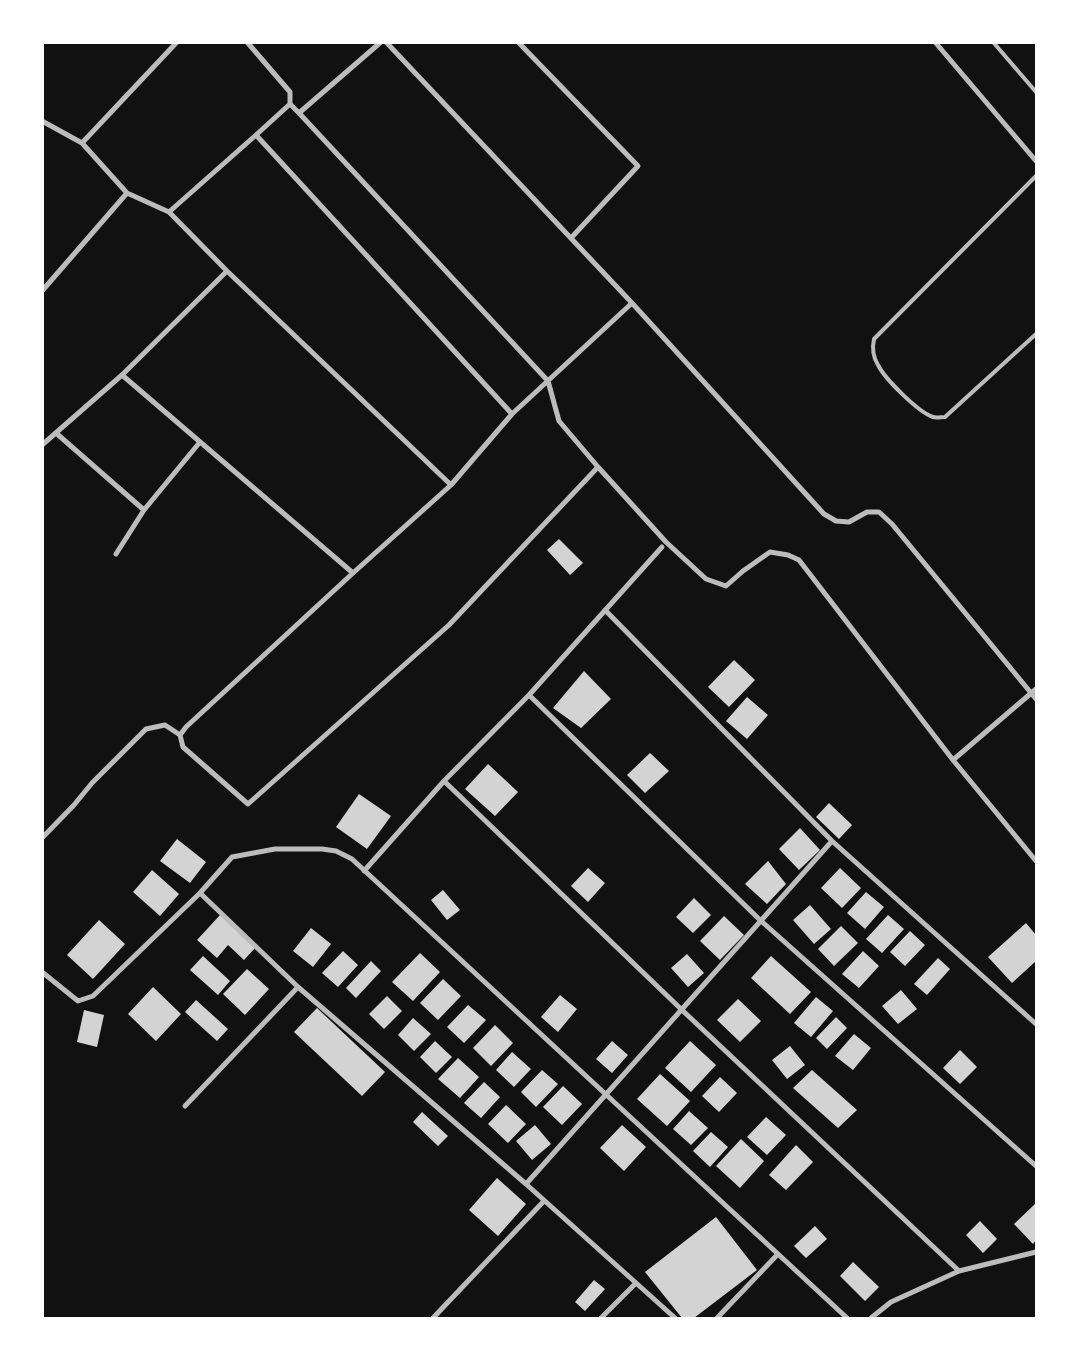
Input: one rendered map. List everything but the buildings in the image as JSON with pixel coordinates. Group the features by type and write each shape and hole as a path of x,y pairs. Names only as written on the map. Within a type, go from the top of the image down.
{"street":[{"path":"82,143 177,42"},
{"path":"247,42 290,92 290,104 298,113 548,380 559,421 666,542 706,579 726,586 770,552 788,555 799,560 953,760 1036,861"},
{"path":"298,113 381,42"},
{"path":"386,42 632,303 824,514 836,521 849,522 866,512 879,512 892,524 1036,699"},
{"path":"518,42 638,166 571,238"},
{"path":"935,42 1036,161"},
{"path":"169,212 290,104"},
{"path":"42,121 82,143 127,192 169,212 227,271 451,485"},
{"path":"256,135 512,414"},
{"path":"42,291 127,192"},
{"path":"42,446 122,375 227,271"},
{"path":"598,467 449,624 248,804 182,747 180,735 186,726 451,485 512,414 632,303"},
{"path":"122,375 353,573"},
{"path":"56,433 144,510"},
{"path":"116,554 144,510 200,442"},
{"path":"364,871 444,781 529,695 662,547"},
{"path":"604,610 832,841 1036,1024"},
{"path":"953,760 1036,688"},
{"path":"529,695 760,920 1036,1166"},
{"path":"42,838 92,783 146,729 165,725 180,735"},
{"path":"444,781 682,1010 959,1271"},
{"path":"526,1184 832,841"},
{"path":"42,972 78,1001 93,996 200,893 232,857 275,849 322,849 336,851 352,859 847,1318"},
{"path":"200,893 298,987 526,1184 543,1202 675,1318"},
{"path":"185,1106 298,987"},
{"path":"433,1318 543,1202"},
{"path":"871,1318 891,1302 959,1271 1036,1252"},
{"path":"717,1318 778,1254"},
{"path":"601,1318 635,1284"}],"lane":[{"path":"995,43 1036,92"},
{"path":"1036,176 874,339 872,350 878,365 893,385 934,418 944,417 1036,334"}]}
